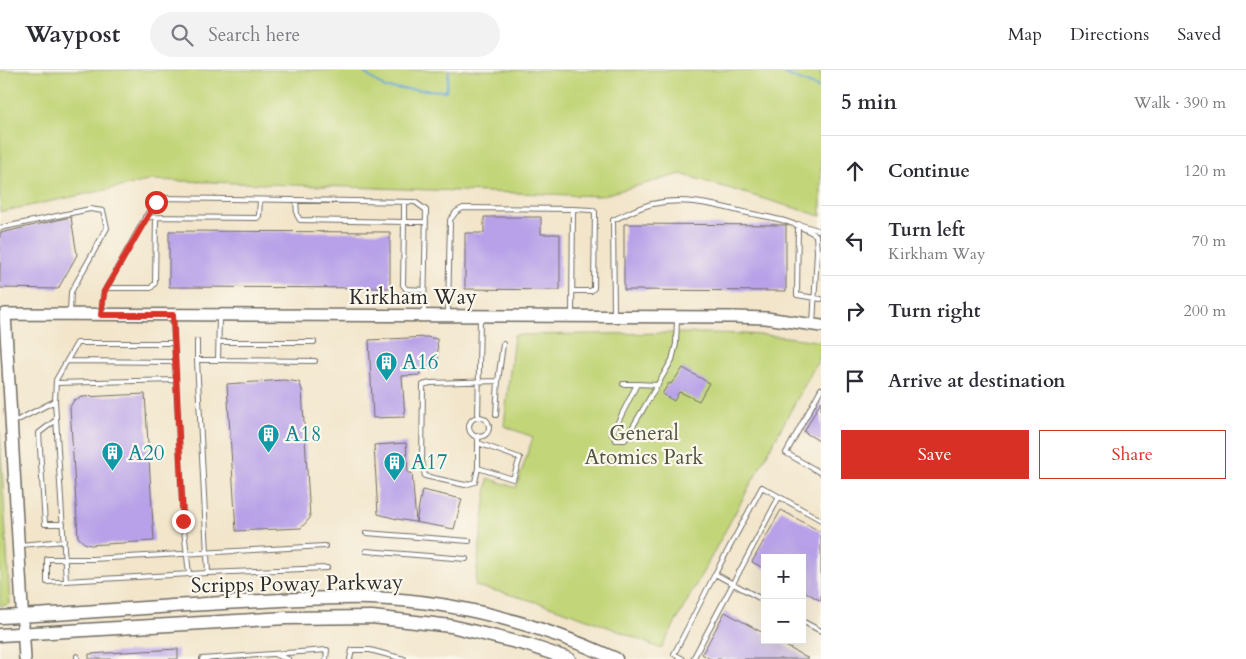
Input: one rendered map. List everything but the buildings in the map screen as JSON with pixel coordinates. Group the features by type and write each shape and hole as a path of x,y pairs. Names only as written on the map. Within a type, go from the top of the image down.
{"main road":[{"name":"Kirkham Way","path":"11,423 5,314 677,316 766,318 817,325"},
{"path":"11,423 22,634 25,659"},
{"name":"Scripps Poway Parkway","path":"0,617 287,600 371,598 448,607 500,617 576,642 616,659"},
{"name":"Scripps Poway Parkway","path":"0,636 286,618 372,617 460,628 528,644 569,659"}],"lane":[{"path":"101,315 102,300 106,288 145,218 156,202 162,198 404,202 422,205 426,210 424,316"},
{"path":"145,218 257,218 260,216 260,200"},
{"path":"296,200 296,215 300,220 426,222"},
{"path":"614,316 612,220 652,204 680,200 712,204 781,218 821,231"},
{"path":"404,202 403,285 406,289 424,290"},
{"path":"448,316 450,220 456,212 463,208 595,212 594,288 591,291 572,291"},
{"path":"0,228 90,209 103,211 107,228 71,292 70,314"},
{"path":"572,316 573,210"},
{"path":"106,288 152,288 155,283 156,218"},
{"path":"798,224 797,295 821,299"},
{"path":"798,224 816,235 818,252 814,297 817,325"},
{"path":"173,315 183,521 189,574"},
{"path":"218,360 220,315"},
{"path":"478,417 480,316"},
{"path":"637,384 612,434 616,440 625,440 672,360 676,344 677,316"},
{"path":"197,341 208,573"},
{"path":"219,342 314,342"},
{"path":"66,581 55,401 56,383 77,343 174,343"},
{"path":"496,414 503,344"},
{"path":"197,360 316,361"},
{"path":"67,361 175,362"},
{"path":"56,383 176,380"},
{"path":"478,436 478,468 475,482 465,485 426,476 422,452 423,385 498,381"},
{"path":"623,384 658,384"},
{"path":"821,389 786,453 821,473"},
{"path":"11,423 55,401"},
{"path":"478,417 486,420 489,426 486,434 478,436 472,434 469,428 472,419 478,417"},
{"path":"56,420 38,433 45,524 63,524"},
{"path":"478,443 520,458 513,479 478,468"},
{"path":"683,659 674,654 762,487 821,520"},
{"path":"693,659 779,497"},
{"path":"366,533 469,541"},
{"path":"18,545 64,542"},
{"path":"325,546 188,554 47,559 47,582 326,568"},
{"path":"366,551 466,559"},
{"path":"716,574 761,599"},
{"path":"806,623 821,631"},
{"path":"203,659 327,650 326,659"},
{"path":"350,659 352,650 370,650 404,659"},
{"path":"272,654 288,659"}],"green space":[{"path":"0,70 821,70 821,216 681,174 600,196 153,180 0,212"},
{"name":"General Atomics Park","path":"747,334 803,339 821,342 821,355 661,649 569,613 523,598 475,586 488,478 516,488 533,437 504,426 514,335"},
{"path":"0,432 10,604 0,606"}],"waterway":[{"path":"360,70 385,88 446,91 449,70"},
{"path":"776,70 821,89"}],"place":[{"name":"A16","path":"386,381"},
{"name":"A18","path":"269,453"},
{"name":"A20","path":"112,472"},
{"name":"A17","path":"395,481"}],"route":[{"path":"156,202 149,211 104,292 101,315 173,315 183,521"}]}
